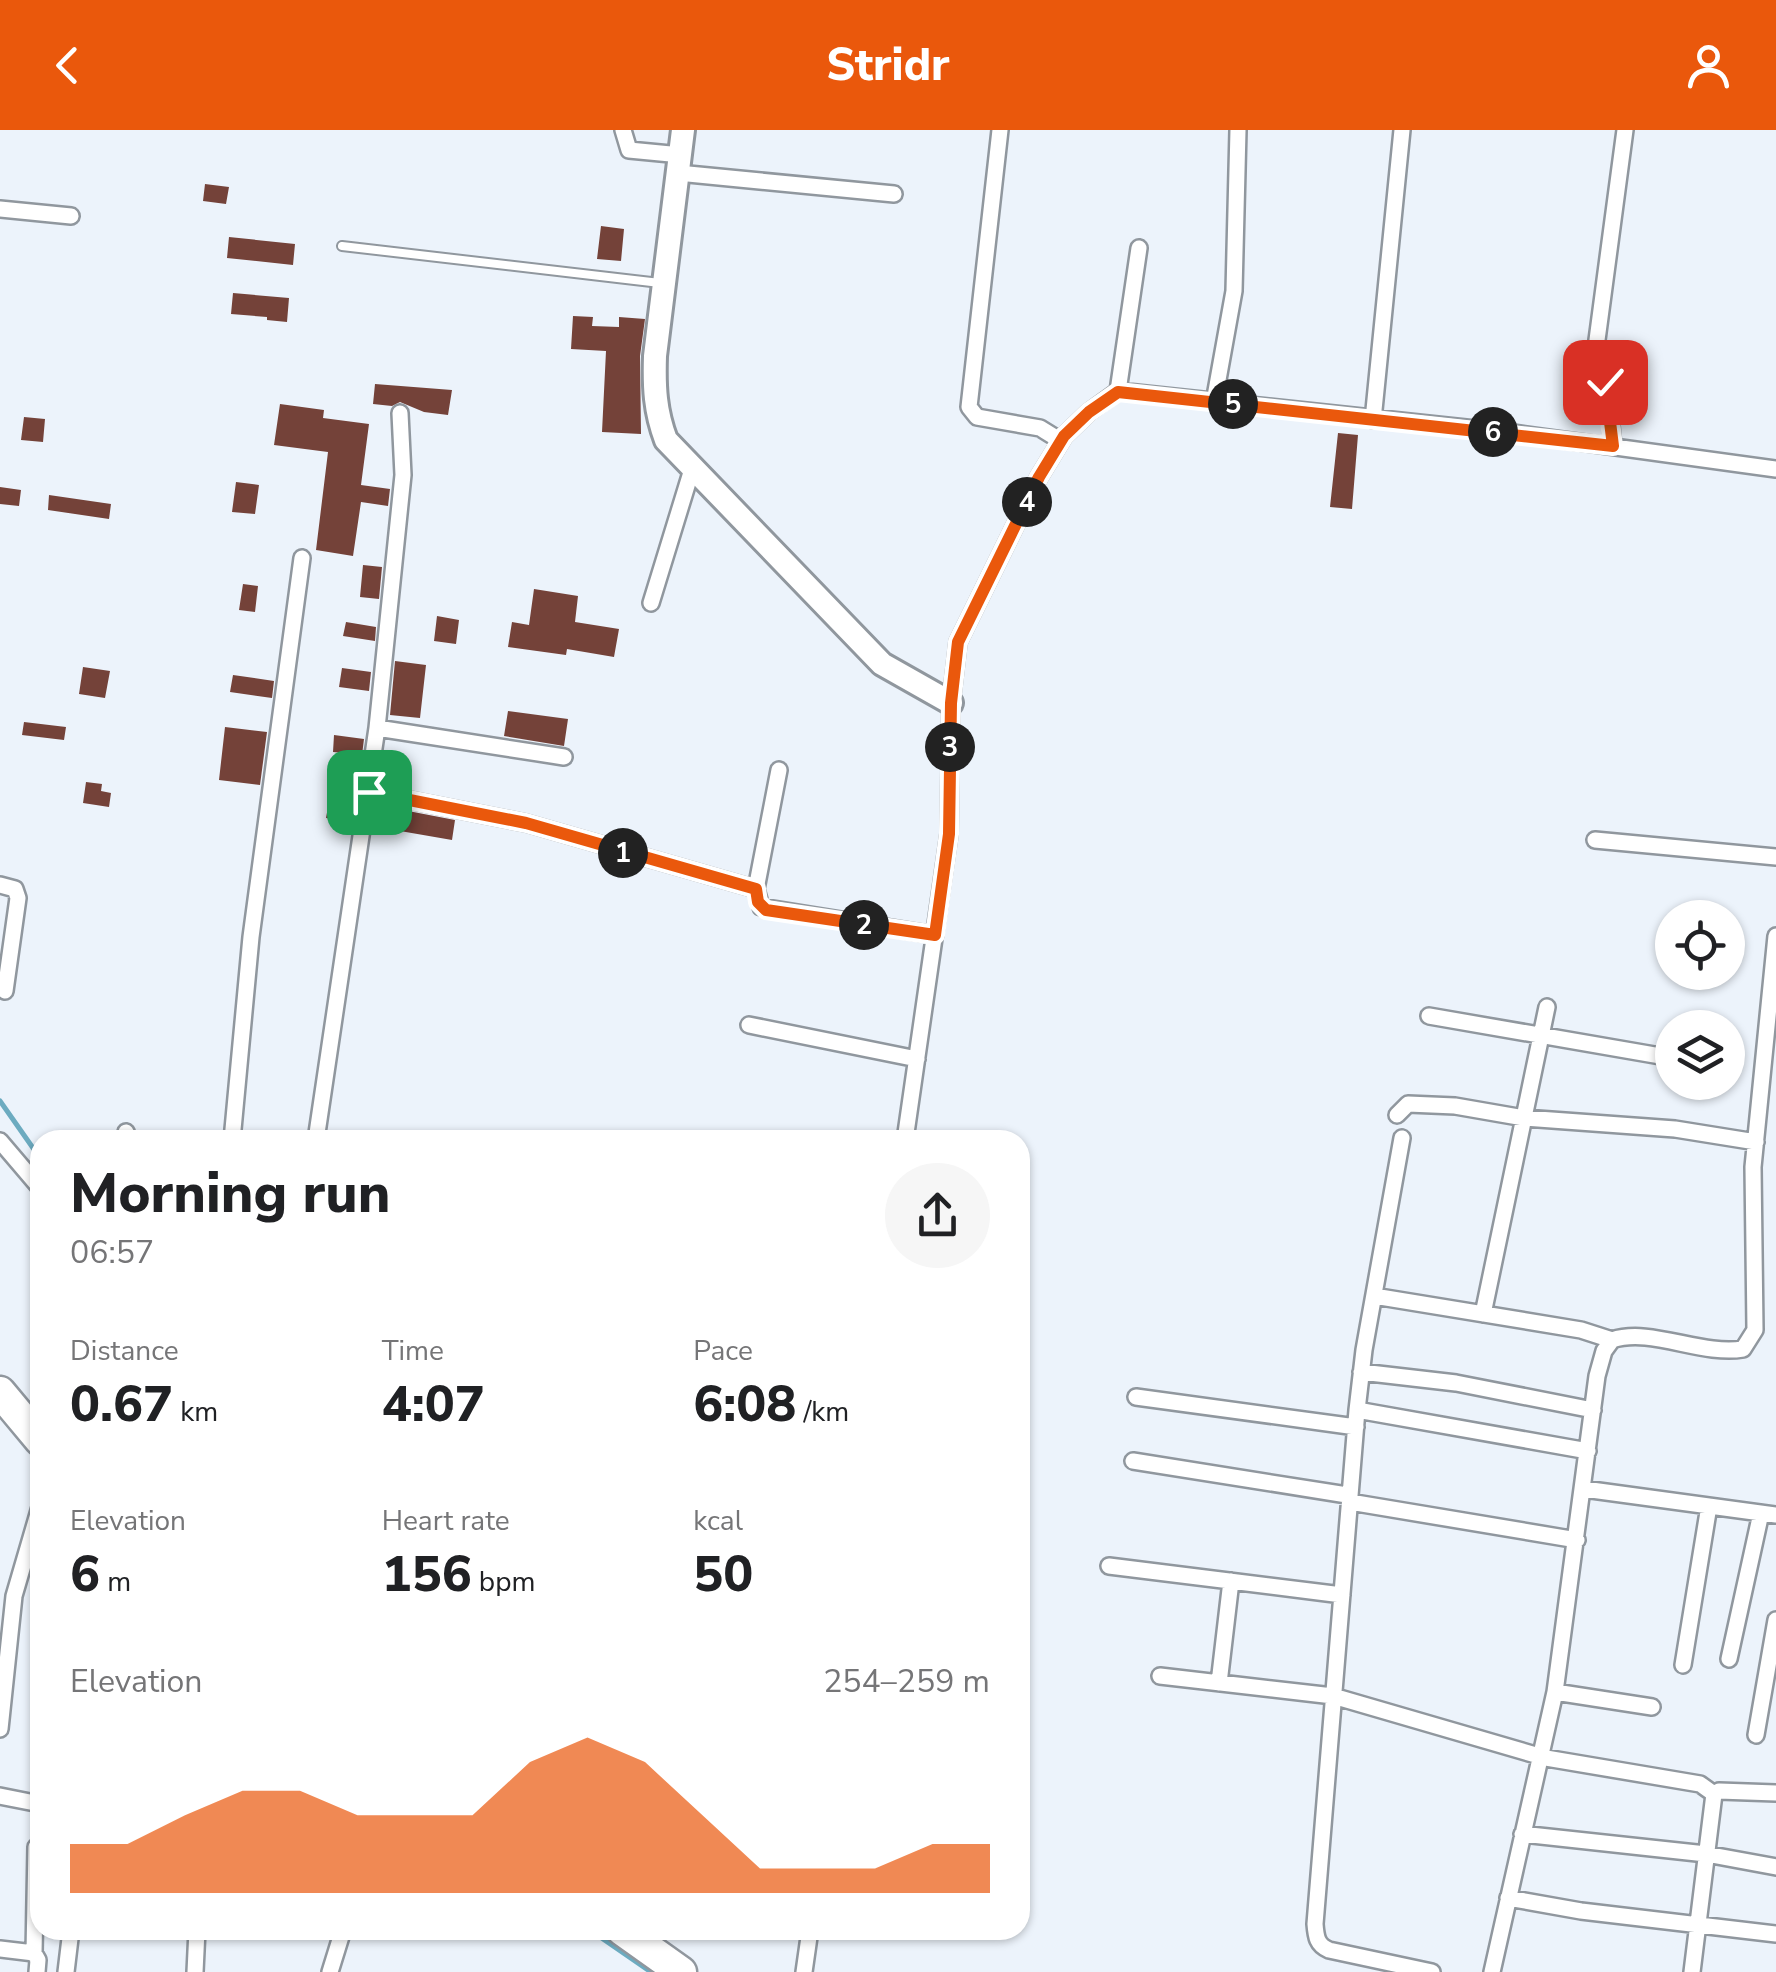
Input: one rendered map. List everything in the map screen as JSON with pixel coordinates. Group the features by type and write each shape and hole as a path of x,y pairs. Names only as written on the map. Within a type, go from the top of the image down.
{"highway":[{"path":"0,1392 30,1428"},
{"path":"636,1940 681,1972"}],"street":[{"path":"624,130 630,150 680,164 894,194"},
{"path":"683,130 655,356 654,394 666,440 882,664 951,703"},
{"path":"1000,130 969,407 977,417 1040,428 1062,441"},
{"path":"1214,402 1234,291 1238,130"},
{"path":"1372,420 1402,130"},
{"path":"1613,446 1597,340 1625,130"},
{"path":"0,209 71,216"},
{"path":"1118,392 1138,248"},
{"path":"907,1130 949,834 951,703 958,642 1032,492 1062,441 1089,412 1118,392 1613,446 1776,469"},
{"path":"318,1130 377,728 402,474 400,413"},
{"path":"651,604 692,466"},
{"path":"233,1130 251,937 302,558"},
{"path":"377,728 564,758"},
{"path":"779,770 756,889 758,902 766,910 935,935"},
{"path":"369,792 526,823 756,889"},
{"path":"1595,840 1776,857"},
{"path":"0,884 15,889 18,898 5,991"},
{"path":"1374,1296 1581,1330 1612,1340 1634,1337 1727,1352 1744,1349 1755,1330 1753,1167 1770,1078 1776,936"},
{"path":"1483,1314 1547,1008"},
{"path":"1429,1016 1655,1055"},
{"path":"749,1025 917,1059"},
{"path":"1396,1115 1408,1104 1455,1106 1524,1118 1675,1129 1756,1142"},
{"path":"1402,1138 1357,1418 1316,1938 1329,1950 1432,1972"},
{"path":"0,1142 30,1176"},
{"path":"1492,1972 1555,1692 1600,1362 1612,1340"},
{"path":"1362,1372 1456,1383 1593,1410"},
{"path":"1136,1397 1357,1418 1588,1452"},
{"path":"1133,1461 1347,1494 1350,1502"},
{"path":"1584,1488 1768,1514 1730,1659"},
{"path":"1350,1502 1577,1540"},
{"path":"1684,1665 1709,1506"},
{"path":"0,1729 14,1596 30,1542"},
{"path":"1109,1566 1342,1595"},
{"path":"1220,1683 1230,1581"},
{"path":"1756,1735 1772,1668 1776,1620"},
{"path":"1160,1676 1333,1696 1540,1756 1700,1784 1714,1794"},
{"path":"1555,1692 1652,1708"},
{"path":"1692,1972 1714,1794 1719,1790 1776,1793"},
{"path":"0,1796 30,1802"},
{"path":"1522,1834 1706,1854 1776,1867"},
{"path":"1508,1898 1776,1934"},
{"path":"34,1940 37,1972"},
{"path":"66,1972 70,1940"},
{"path":"195,1972 196,1940"},
{"path":"330,1972 340,1940"},
{"path":"804,1972 809,1940"},
{"path":"0,1949 34,1953"}],"lane":[{"path":"342,246 662,284"}],"building":[{"path":"205,184 229,187 226,204 203,201"},
{"path":"601,226 624,229 621,261 597,259"},
{"path":"229,237 295,244 293,265 227,258"},
{"path":"233,293 289,298 287,322 231,314"},
{"path":"573,316 593,317 592,326 619,327 619,317 645,319 640,356 641,434 602,432 606,351 571,349"},
{"path":"375,384 452,390 448,415 424,412 400,402 392,406 373,404"},
{"path":"280,404 324,410 323,418 369,424 361,485 390,489 388,506 361,502 353,556 316,550 328,452 274,445"},
{"path":"24,417 45,419 43,442 21,440"},
{"path":"1338,433 1358,435 1352,509 1330,507"},
{"path":"236,482 259,485 255,514 232,512"},
{"path":"0,487 21,490 19,506 0,504"},
{"path":"49,495 111,504 109,519 48,510"},
{"path":"363,565 382,567 379,599 360,597"},
{"path":"243,584 258,586 255,612 239,610"},
{"path":"534,589 578,596 575,622 619,629 614,657 567,649 566,655 508,647 512,622 529,625"},
{"path":"437,616 459,620 456,644 434,641"},
{"path":"346,622 376,627 375,641 343,636"},
{"path":"395,661 426,665 420,718 390,715"},
{"path":"83,667 110,671 105,698 79,694"},
{"path":"342,668 371,672 369,691 339,687"},
{"path":"233,675 274,681 272,698 230,692"},
{"path":"508,711 568,719 564,746 504,736"},
{"path":"24,722 66,727 64,740 22,735"},
{"path":"225,727 267,732 260,785 219,780"},
{"path":"334,735 364,739 362,755 333,752"},
{"path":"86,782 102,784 101,791 111,793 109,807 83,803"},
{"path":"330,796 355,799 352,822 326,818"},
{"path":"377,805 455,820 452,840 377,827"}],"waterway":[{"path":"0,1101 30,1144"},
{"path":"605,1940 651,1972"}],"route":[{"path":"369,792 526,823 595,846 756,889 760,907 766,910 935,935 949,834 951,703 958,642 1039,477 1064,436 1089,412 1118,392 1613,446 1605,382"}]}
